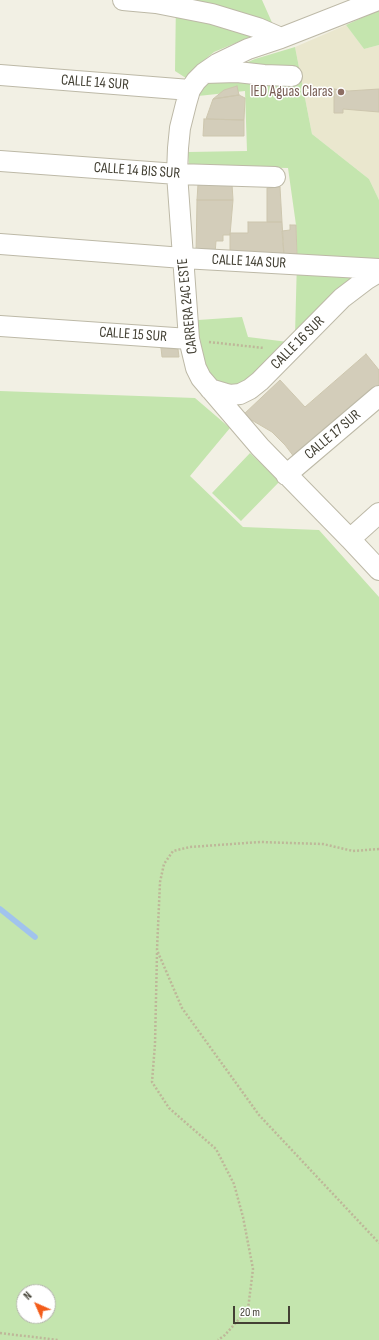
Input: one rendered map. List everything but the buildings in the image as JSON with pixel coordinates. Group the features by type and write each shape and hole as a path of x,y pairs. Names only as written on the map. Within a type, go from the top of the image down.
{"street":[{"path":"122,0 156,3 212,14 258,28 281,38"},
{"path":"204,72 231,57 378,0"},
{"path":"204,72 237,72 292,76"},
{"name":"CARRERA 24C ESTE","path":"204,72 190,90 180,128 177,174 189,339 196,368 201,378 245,431 379,570"},
{"name":"CALLE 14 SUR","path":"0,75 190,90"},
{"name":"CALLE 14 BIS SUR","path":"0,161 177,174 275,177"},
{"name":"CALLE 14A SUR","path":"0,244 183,258 379,269"},
{"name":"CALLE 16 SUR","path":"210,389 230,395 240,394 250,389 260,381 342,298 379,272"},
{"name":"CALLE 15 SUR","path":"0,326 189,339"},
{"name":"CALLE 17 SUR","path":"286,475 379,396"},
{"path":"350,539 379,513"}],"path":[{"name":"CALLE 15 SUR","path":"189,339 289,352"},
{"path":"218,1340 225,1335 248,1309 252,1269 243,1217 234,1184 216,1149 169,1108 152,1082 155,1044 160,882 164,864 173,851 190,847 260,842 323,844 353,851 379,849"},
{"path":"157,950 182,1008 259,1115 379,1243"},
{"path":"0,1333 58,1340"}],"shaded area":[{"name":"IED Aguas Claras","path":"346,25 364,49 379,45 379,200 369,179 312,134 295,47"}],"green space":[{"path":"176,0 262,0 274,27 214,52 198,65 189,80 175,71"},
{"path":"379,10 379,45 364,49 346,25"},
{"path":"295,47 312,134 369,179 379,200 379,259 372,263 295,335 297,260 296,225 288,168 189,166 188,152 247,151 245,91 198,96 204,82 255,59"},
{"path":"242,317 248,337 288,342 245,385 218,384 206,372 201,357 198,320"},
{"path":"0,391 195,398 230,428 190,476 243,527 319,530 379,597 379,1340 0,1340"},
{"path":"250,453 280,481 241,521 212,493"}],"waterway":[{"path":"0,909 35,937"}],"place":[{"name":"IED Aguas Claras","path":"341,92"}]}
